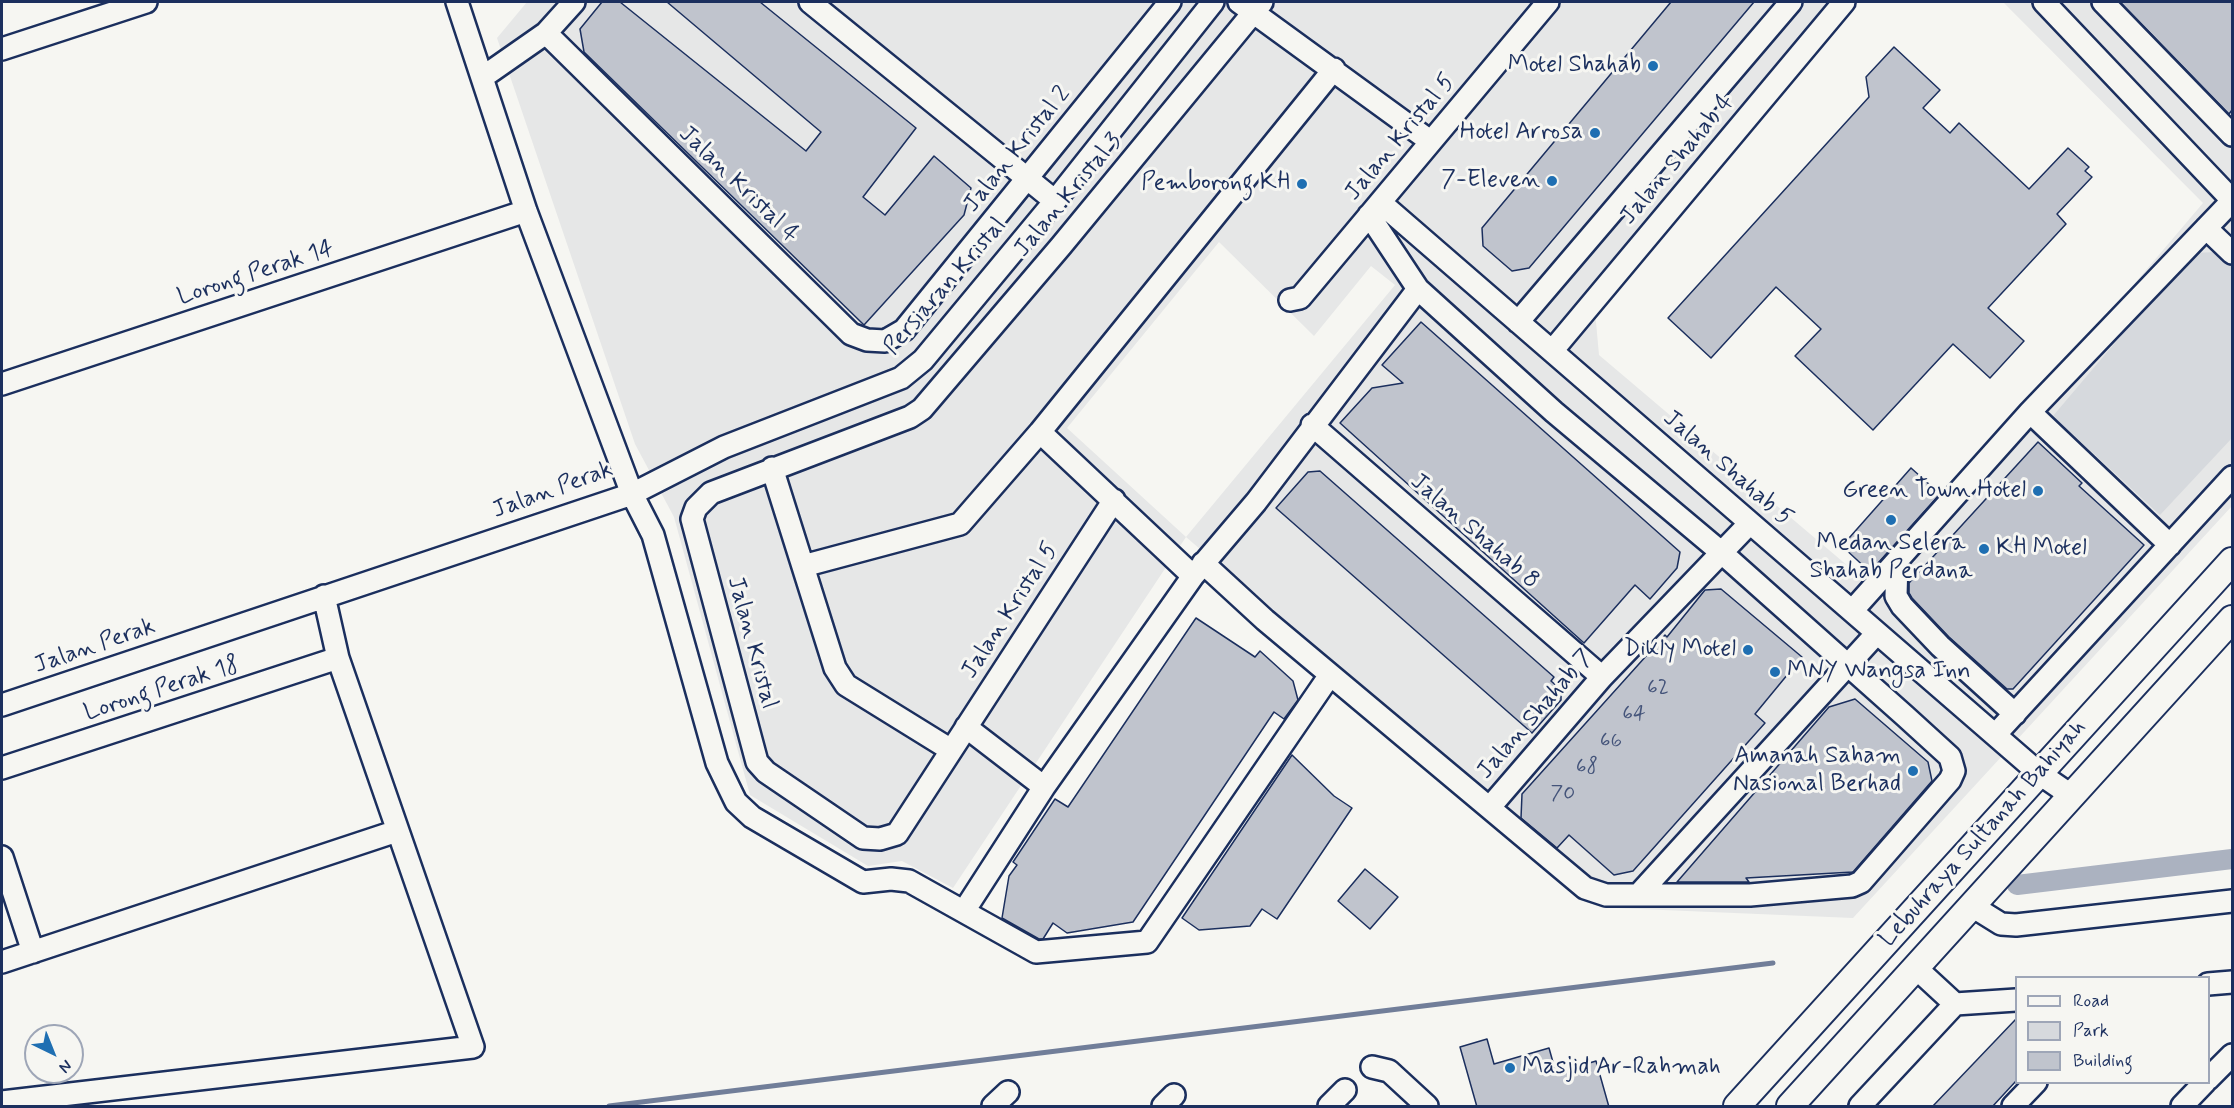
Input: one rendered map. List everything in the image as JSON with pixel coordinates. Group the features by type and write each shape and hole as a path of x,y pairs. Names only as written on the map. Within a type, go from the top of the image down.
{"main road":[{"name":"Lebuhraya Sultanah Bahiyah","path":"1737,1107 2232,561"},
{"name":"Lebuhraya Sultanah Bahiyah","path":"1791,1107 2232,619"}],"street":[{"path":"2,49 146,2"},
{"name":"Jalan Perak","path":"2,705 632,494 526,212 458,2"},
{"path":"483,77 546,33 574,2"},
{"path":"810,2 1055,201"},
{"name":"Jalan Kristal 2","path":"904,330 1170,2"},
{"name":"Persiaran Kristal","path":"632,494 724,447 901,378 923,360 1055,201 1214,2"},
{"name":"Jalan Kristal 5","path":"1290,300 1300,298 1548,2"},
{"path":"1518,322 1791,2"},
{"name":"Jalan Shahab 4","path":"1552,351 1844,2"},
{"path":"1852,611 2030,412 2232,200 2044,2"},
{"path":"2103,2 2232,135"},
{"path":"1252,5 1430,141"},
{"name":"Jalan Kristal 3","path":"916,413 1252,5"},
{"name":"Jalan Kristal 4","path":"546,33 851,334 867,340 885,341 904,330"},
{"path":"802,566 960,524 1040,432 1335,69"},
{"path":"1040,432 1114,500 1330,675 1585,888 1606,895 1750,895 1836,888 1861,882 1950,780 1954,771 1950,757 1722,553 1554,412 1418,289 1375,209"},
{"name":"Jalan Shahab 5","path":"1375,209 1518,322 2040,774 2072,796"},
{"name":"Lorong Perak 14","path":"2,384 526,212"},
{"path":"2206,228 2232,253"},
{"path":"964,910 1044,787 1198,570 1256,502 1312,425 1418,289"},
{"path":"901,378 916,413"},
{"path":"2030,412 2170,545"},
{"name":"Jalan Kristal","path":"757,762 692,519 696,508 711,493 916,413"},
{"name":"Jalan Shahab 8","path":"1312,425 1602,677"},
{"path":"717,763 757,762 766,772 863,838 880,839 897,834 951,750 846,685 835,668 772,468"},
{"path":"1995,735 2232,477"},
{"path":"632,494 653,535 717,763 736,802 752,817 863,882 902,879 964,910 1036,952 1147,942 1330,675"},
{"name":"Jalan Kristal 5","path":"951,750 1114,500"},
{"name":"Jalan Shahab 7","path":"1490,807 1602,677 1750,523"},
{"path":"1897,562 1896,596 1902,606 1940,646 2015,714"},
{"path":"2,1102 473,1047 338,658 324,597"},
{"path":"1639,894 1877,633"},
{"name":"Lorong Perak 18","path":"2,768 338,658"},
{"path":"966,727 1044,787"},
{"path":"2,962 397,831"},
{"path":"2,857 33,951"},
{"path":"1972,906 2001,924 2016,925 2232,901"},
{"path":"1916,968 1955,1004"},
{"path":"2210,984 2232,982"},
{"path":"1860,1107 1955,1004 2015,1000"},
{"path":"2210,1077 2232,1054"},
{"path":"1372,1067 1389,1071 1427,1107"},
{"path":"2013,1107 2035,1084"},
{"path":"2182,1107 2204,1084"},
{"path":"1329,1107 1345,1090"}],"shaded area":[{"path":"527,2 1858,2 1595,311 1599,355 1875,589 2203,203 2003,2 2232,2 2232,506 1853,918 1616,908 1186,537 953,888 902,861 868,866 750,795 674,517 635,444 497,38","holes":["1219,242 1314,336 1371,266 1395,285 1186,537 1067,428"]}],"green space":[{"path":"2218,252 2232,267 2232,438 2160,515 2053,416 2191,253"}],"building":[{"path":"602,2 620,2 806,151 821,132 667,2 760,2 916,128 863,197 885,215 934,156 971,188 964,215 864,325 584,52 580,29"},
{"path":"1671,2 1754,2 1529,268 1512,271 1483,246 1482,228"},
{"path":"2120,2 2232,2 2232,110 2229,114"},
{"path":"1894,47 1940,90 1923,108 1950,133 1959,123 2029,189 2068,148 2089,167 2085,171 2092,177 2057,214 2066,224 1988,308 2024,341 1990,378 1953,344 1873,430 1795,356 1821,329 1776,287 1711,358 1668,318 1869,97 1866,77"},
{"path":"1421,322 1680,552 1677,568 1650,599 1635,585 1584,643 1340,423 1372,388 1403,383 1382,365"},
{"path":"2038,442 2082,483 2079,486 2144,545 2013,689 2007,689 1949,637 1912,598 1909,593 1909,583"},
{"name":"Medan Selera Shahab Perdana","path":"1911,468 1940,494 1870,572 1842,546"},
{"path":"1320,471 1554,677 1551,681 1561,690 1561,700 1532,733 1276,508 1308,472"},
{"path":"1721,589 1802,657 1755,714 1765,723 1633,871 1614,875 1569,835 1557,848 1521,818 1522,794 1665,635 1667,637 1705,590"},
{"path":"1196,618 1255,657 1260,651 1293,681 1298,700 1284,719 1274,712 1133,922 1067,933 1053,923 1043,939 1039,939 1002,918 1009,876 1017,865 1013,862 1055,799 1068,807"},
{"path":"1855,699 1928,762 1932,781 1853,872 1746,878 1749,882 1677,882 1829,707"},
{"path":"1292,755 1334,796 1352,808 1277,919 1262,909 1250,926 1199,930 1182,918"},
{"path":"1365,869 1398,897 1370,929 1338,901"},
{"path":"2015,1020 2015,1082 1992,1107 1932,1107"},
{"name":"Masjid Ar-Rahmah","path":"1487,1039 1494,1064 1549,1048 1556,1073 1596,1061 1609,1107 1477,1107 1460,1047"}],"waterway":[{"path":"2017,885 2232,859"},
{"path":"609,1106 1773,963"}],"place":[{"name":"Motel Shahab","path":"1653,66"},
{"name":"Hotel Arrosa","path":"1595,133"},
{"name":"7-Eleven","path":"1552,181"},
{"name":"Pemborong KH","path":"1302,184"},
{"name":"Green Town Hotel","path":"2038,491"},
{"name":"Medan Selera Shahab Perdana","path":"1891,520"},
{"name":"KH Motel","path":"1984,549"},
{"name":"Dikly Motel","path":"1748,650"},
{"name":"MNY Wangsa Inn","path":"1775,672"},
{"name":"Amanah Saham Nasional Berhad","path":"1913,771"},
{"name":"Masjid Ar-Rahmah","path":"1510,1068"}]}
